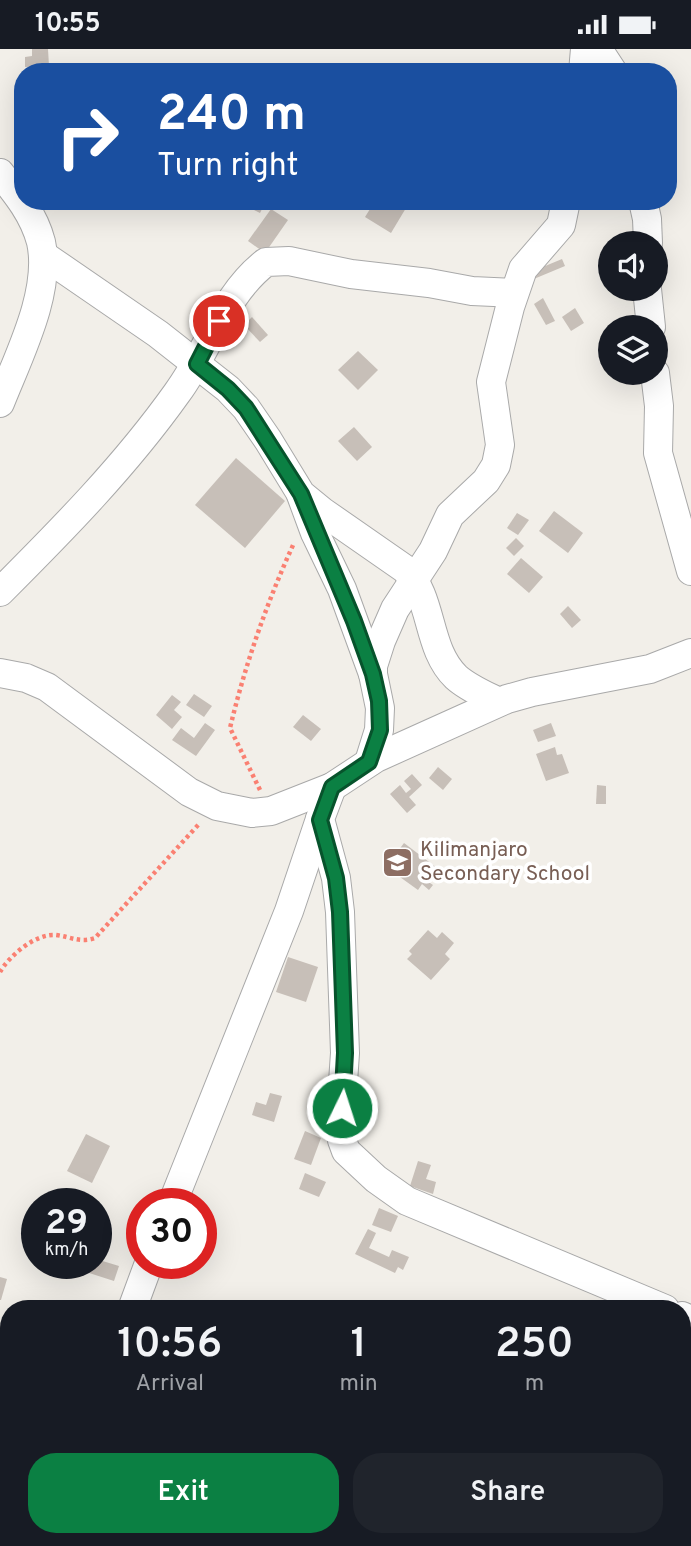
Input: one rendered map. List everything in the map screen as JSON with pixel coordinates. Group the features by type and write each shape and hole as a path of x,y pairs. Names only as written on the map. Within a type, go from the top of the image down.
{"street":[{"path":"0,173 14,193"},
{"path":"0,403 35,311 40,288 43,255 41,243 26,210"},
{"path":"373,674 373,666 386,627 433,551 450,515 486,481 496,465 500,445 491,382 514,293 523,269 561,225 564,210"},
{"path":"645,210 648,231"},
{"path":"43,255 158,334 228,389 246,408 304,504 342,589 373,674 380,708 380,730 369,762"},
{"path":"0,592 95,496 177,394 197,364 230,300 267,262 289,261 351,274 472,291 514,293"},
{"path":"656,385 658,453 691,571"},
{"path":"304,504 323,512 414,578 421,590 438,650 445,663 457,677 499,702"},
{"path":"0,651 13,675 47,687 189,792 217,806 252,813 271,811 332,787 369,762 499,702 532,692 650,669 691,653"},
{"path":"178,1188 289,911 332,787"},
{"path":"320,820 336,878 340,912 345,1053 340,1126 346,1150 376,1179 407,1201 644,1300"},
{"path":"135,1300 143,1279"}],"path":[{"path":"271,811 230,728 245,673 304,504"},
{"path":"0,972 15,955 37,939 48,935 79,941 95,938 202,821 235,810"}],"building":[{"path":"32,49 48,49 49,63 25,63 25,57 32,56"},
{"path":"270,210 288,220 265,253 248,241"},
{"path":"369,210 405,210 391,233 365,217"},
{"path":"562,259 565,266 529,281 526,274"},
{"path":"543,298 555,321 546,325 534,304"},
{"path":"575,308 584,323 571,331 562,317"},
{"path":"252,317 268,335 260,342 244,325"},
{"path":"358,351 378,370 358,390 338,370"},
{"path":"354,427 372,447 357,461 338,441"},
{"path":"236,458 285,501 245,548 195,505"},
{"path":"554,511 583,533 568,553 539,531"},
{"path":"517,513 529,520 518,535 507,528"},
{"path":"516,538 524,546 514,556 506,548"},
{"path":"521,558 543,577 529,593 507,574"},
{"path":"568,606 581,620 572,628 560,614"},
{"path":"194,694 212,706 204,717 186,705"},
{"path":"172,695 181,702 174,710 182,717 172,729 156,715"},
{"path":"303,715 321,729 311,741 293,727"},
{"path":"205,723 215,730 196,756 172,740 181,728 194,738"},
{"path":"551,723 556,736 538,742 533,730"},
{"path":"555,747 557,755 562,754 569,773 546,781 536,754"},
{"path":"438,767 452,779 443,790 429,778"},
{"path":"412,774 422,785 409,797 416,805 407,813 390,794 400,785 406,793 411,789 404,781"},
{"path":"597,785 606,786 606,804 596,804"},
{"path":"404,843 437,868 427,881 433,885 429,890 422,884 418,890 386,867"},
{"path":"428,930 437,938 442,932 454,943 445,954 450,959 431,980 407,959 412,954 409,951"},
{"path":"288,957 318,967 306,1002 276,992"},
{"path":"270,1093 282,1096 274,1122 252,1115 256,1102 266,1105"},
{"path":"305,1131 321,1138 311,1165 294,1159"},
{"path":"86,1134 110,1146 92,1183 67,1171"},
{"path":"418,1161 431,1165 426,1179 436,1182 433,1194 410,1186"},
{"path":"305,1173 326,1182 319,1197 299,1189"},
{"path":"379,1208 398,1216 391,1232 372,1225"},
{"path":"368,1229 376,1233 369,1248 389,1257 392,1250 409,1257 403,1270 398,1267 395,1273 355,1254"},
{"path":"112,1264 119,1266 114,1281 108,1279 112,1279"},
{"path":"0,1277 7,1279 1,1300 0,1300"}],"place":[{"name":"Kilimanjaro Secondary School","path":"397,862"}],"route":[{"path":"219,321 197,364 228,389 246,408 301,494 307,514 354,621 373,674 380,708 380,730 369,762 332,787 320,820 336,878 340,912 345,1053 342,1108"}]}
